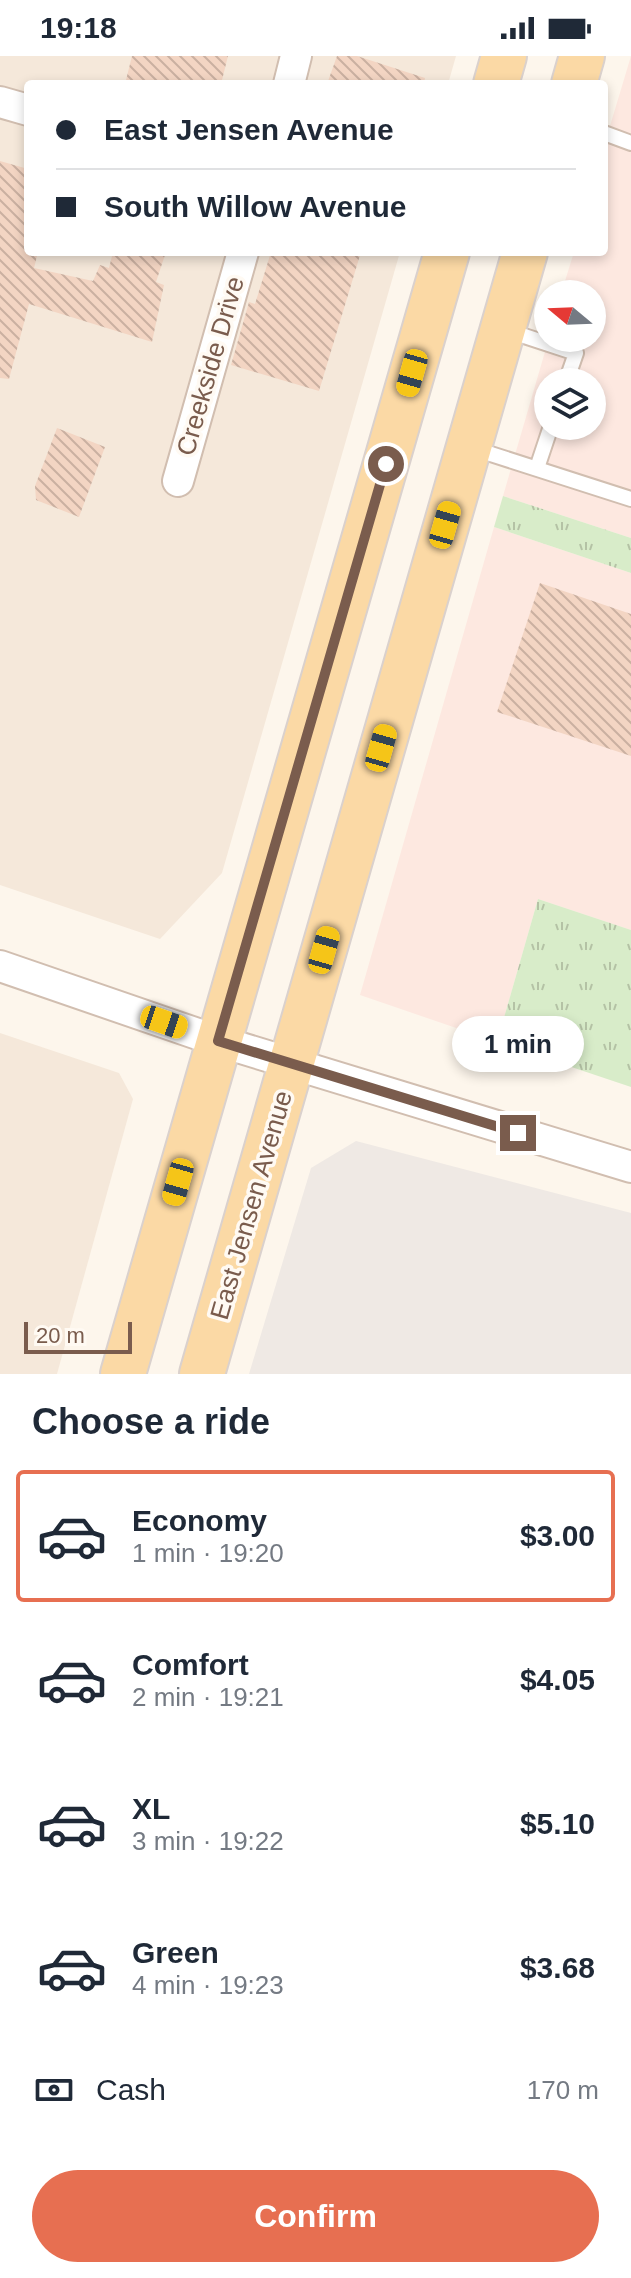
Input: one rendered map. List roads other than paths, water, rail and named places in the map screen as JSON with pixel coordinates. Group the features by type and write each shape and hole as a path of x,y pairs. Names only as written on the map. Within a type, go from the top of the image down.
{"main road":[{"path":"497,80 504,56"},
{"path":"575,80 582,56"},
{"path":"123,1374 446,256"},
{"name":"East Jensen Avenue","path":"202,1374 524,256"}],"street":[{"path":"290,80 296,56"},
{"path":"0,102 24,109"},
{"name":"Creekside Drive","path":"178,481 242,256"},
{"path":"0,966 218,1041 631,1167"}],"lane":[{"path":"608,134 631,143"},
{"path":"502,329 576,353 571,368"},
{"path":"537,468 546,440"},
{"path":"468,446 631,499"}]}
